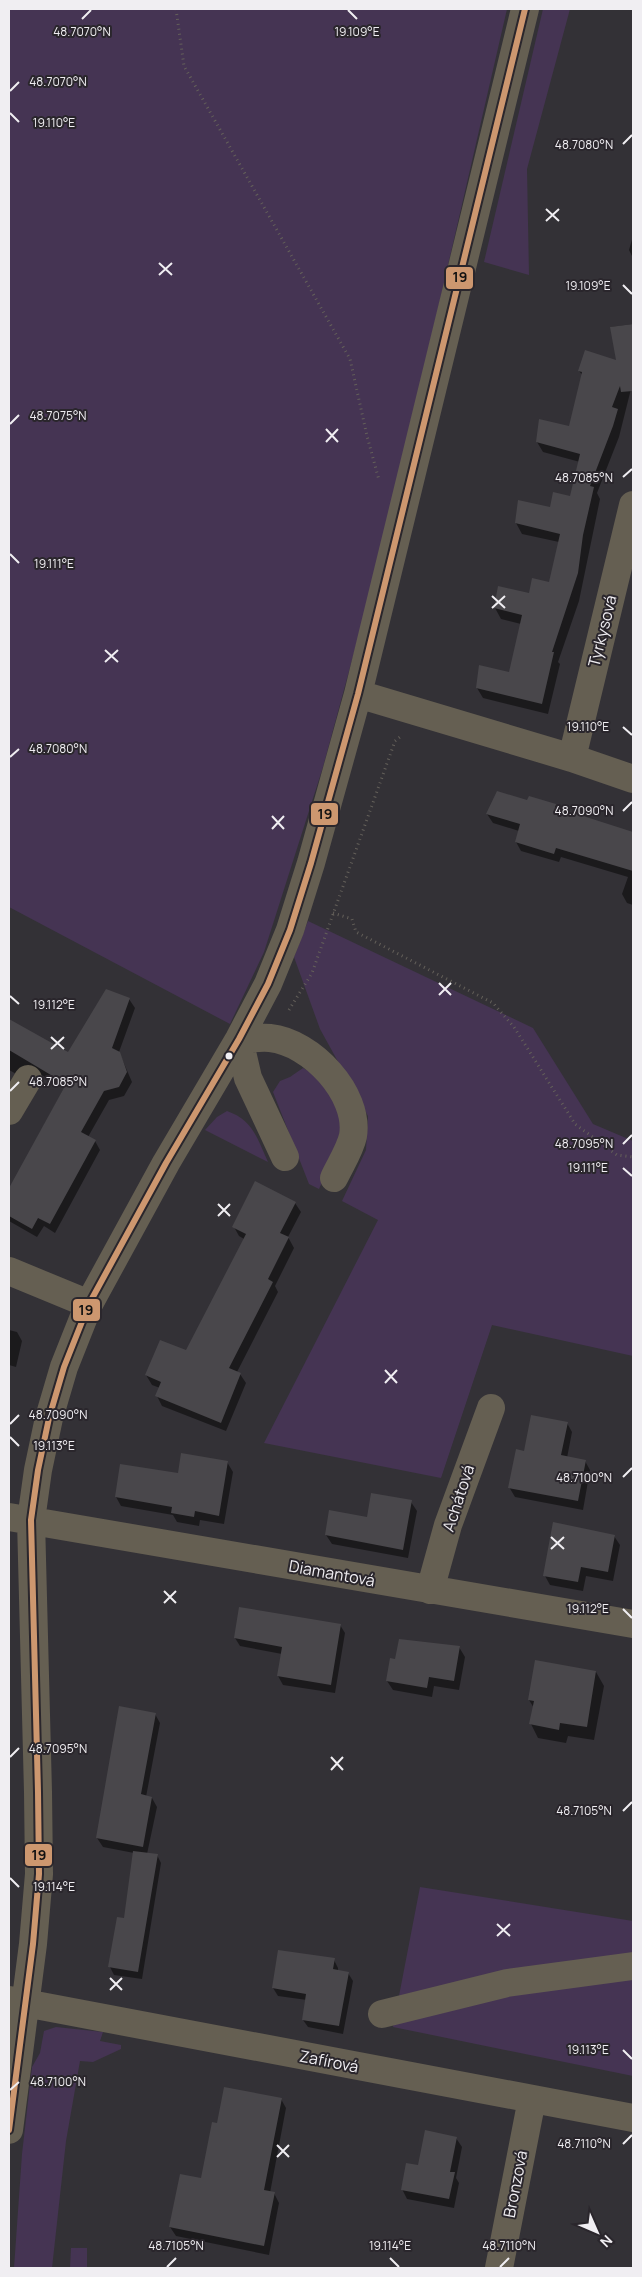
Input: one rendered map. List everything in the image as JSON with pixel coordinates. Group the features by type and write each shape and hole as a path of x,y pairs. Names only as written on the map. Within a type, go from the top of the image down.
{"street":[{"path":"9,2130 17,2001 33,1944 39,1874 38,1783 20,1519 38,1470 49,1418 64,1367 90,1304 166,1163 239,1039 268,984 290,930 311,863 358,694 525,9"},
{"name":"Tyrkysová","path":"572,758 633,505"},
{"path":"358,694 572,758 633,779"},
{"path":"239,1039 271,1038 301,1048 322,1064 337,1082 348,1101 353,1120 353,1137 334,1178"},
{"path":"239,1039 248,1078 285,1157"},
{"path":"9,1111 28,1079"},
{"path":"9,1271 90,1304"},
{"name":"Achátová","path":"430,1590 454,1508 491,1408"},
{"name":"Diamantová","path":"20,1519 633,1624"},
{"path":"382,2014 507,1984 633,1966"},
{"name":"Zafírová","path":"17,2001 633,2118"},
{"name":"Bronzová","path":"499,2268 532,2100"}],"path":[{"path":"176,9 184,66 350,359 367,436 381,486"},
{"path":"271,1038 312,973 395,741 400,736 408,733"},
{"path":"333,913 352,919 356,932 493,1003 514,1027 575,1124 617,1154 633,1156"}],"shaded area":[{"path":"9,9 507,9 437,313 361,627 323,767 264,952 230,1024 9,907"},
{"path":"543,9 570,9 527,169 529,275 484,262"},
{"path":"308,921 533,1028 593,1124 633,1141 633,1356 492,1325 441,1478 264,1443 378,1220 342,1201 366,1150 368,1116 320,1029 294,957"},
{"path":"303,1068 316,1076 324,1085 337,1107 340,1119 341,1131 339,1142 319,1189 309,1184 273,1092 280,1081"},
{"path":"227,1111 243,1119 253,1131 268,1162 205,1130 217,1117"},
{"path":"420,1887 633,1921 633,2076 393,2027"},
{"path":"56,2027 103,2032 100,2041 121,2045 121,2049 93,2062 80,2061 66,2141 52,2268 14,2268 22,2154 32,2067 40,2053 44,2031"},
{"path":"71,2248 87,2248 87,2268 70,2268"}],"building":[{"path":"633,324 633,391 621,392 620,386 612,407 618,409 590,486 594,487 583,535 578,573 552,652 554,652 542,704 476,688 479,665 509,672 522,615 494,608 498,586 529,593 532,578 549,582 560,534 515,523 518,500 550,507 553,492 570,496 580,454 536,442 539,419 569,426 582,372 578,371 585,350 616,360 610,327"},
{"path":"497,791 527,800 529,796 556,804 555,807 633,832 633,871 556,848 554,854 515,842 520,824 486,814"},
{"path":"106,989 130,998 112,1048 120,1052 127,1072 119,1087 104,1091 81,1132 96,1140 50,1224 38,1218 32,1229 9,1216 9,1188 66,1084 9,1050 9,1019 68,1052"},
{"path":"255,1181 296,1202 280,1233 289,1237 268,1279 273,1282 229,1368 241,1373 221,1423 155,1396 161,1382 145,1375 160,1340 186,1350 246,1234 232,1227"},
{"path":"531,1415 568,1422 561,1455 586,1460 578,1501 508,1488 516,1449 524,1451"},
{"path":"181,1453 228,1461 219,1516 195,1511 194,1517 171,1513 172,1507 115,1497 120,1464 178,1473"},
{"path":"371,1493 412,1500 403,1550 325,1535 329,1510 367,1517"},
{"path":"553,1522 615,1535 608,1572 581,1567 578,1582 543,1576"},
{"path":"239,1607 341,1624 331,1685 277,1676 282,1647 234,1638"},
{"path":"399,1639 460,1646 454,1681 429,1677 427,1688 386,1681 390,1658 395,1659"},
{"path":"535,1660 596,1671 587,1727 560,1723 559,1730 529,1724 534,1701 528,1700"},
{"path":"119,1706 156,1713 141,1794 152,1797 143,1847 96,1838"},
{"path":"133,1851 158,1854 138,1972 108,1967 117,1917 124,1918"},
{"path":"278,1950 335,1958 333,1969 349,1972 339,2026 302,2020 306,1994 272,1988"},
{"path":"224,2087 282,2098 264,2190 275,2192 264,2246 169,2227 180,2174 201,2178 212,2122 217,2123"},
{"path":"425,2130 457,2137 450,2172 455,2172 449,2199 401,2190 406,2163 418,2165"}],"transit line":[{"name":"19","path":"9,2130 33,1944 39,1874 31,1520 38,1470 49,1418 64,1367 89,1304 166,1163 239,1039 268,984 290,930 311,863 358,694 525,9"}]}
